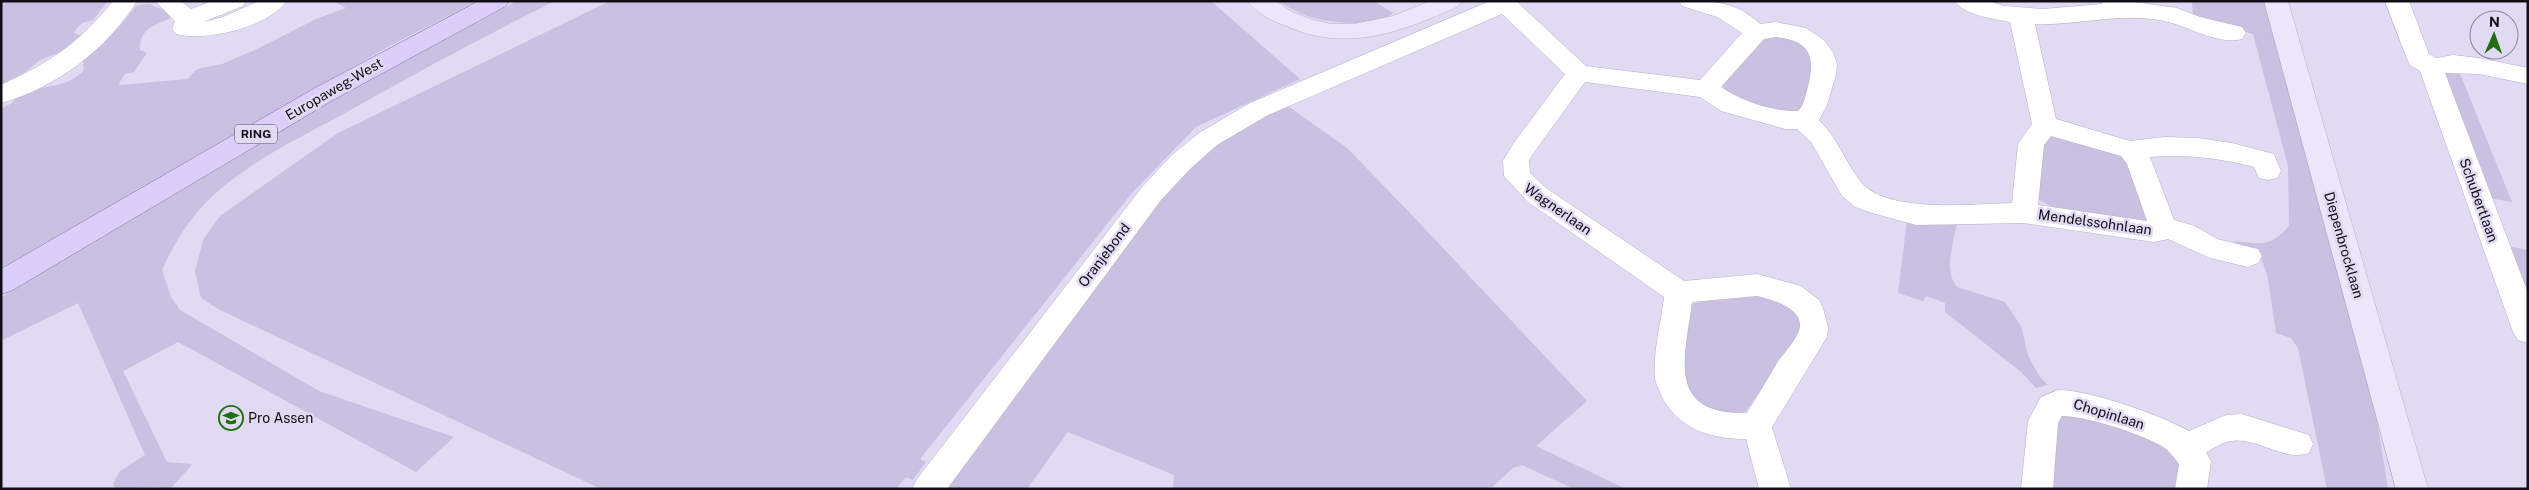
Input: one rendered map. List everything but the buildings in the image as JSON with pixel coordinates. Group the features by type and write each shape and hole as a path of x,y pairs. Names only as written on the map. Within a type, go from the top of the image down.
{"main road":[{"name":"Europaweg-West","path":"7,281 324,94 498,1"}],"street":[{"path":"1,95 51,71 70,57 105,27 126,1"},
{"path":"166,1 188,19"},
{"path":"235,1 188,19 184,29 191,32 207,29 254,14 275,1"},
{"path":"1259,1 1294,23 1331,32 1380,29 1409,20 1451,1"},
{"path":"1690,1 1730,14 1746,23 1756,33"},
{"path":"1966,1 2021,16 2055,18 2116,5 2179,9 2234,32"},
{"name":"Diepenbrocklaan","path":"2276,1 2412,489"},
{"path":"2397,1 2419,59 2433,68 2439,64 2455,63 2528,76"},
{"path":"1503,3 1579,73 1706,89 1730,105 1785,120 1803,120 1814,110 1825,67 1822,53 1812,43 1790,32 1772,28 1756,33 1706,89"},
{"name":"Oranjebond","path":"928,489 1147,200 1181,162 1229,125 1321,71 1427,37 1503,3"},
{"path":"2021,16 2045,125 2130,150 2210,148 2232,151 2265,161 2268,171"},
{"path":"1409,20 1427,37"},
{"name":"Schubertlaan","path":"2433,68 2434,77 2528,332"},
{"name":"Wagnerlaan","path":"1579,73 1522,150 1516,161 1516,176 1533,192 1679,292"},
{"name":"Mendelssohnlaan","path":"1803,120 1820,136 1851,189 1864,200 1916,215 2024,213 2154,232 2160,231 2163,227"},
{"name":"Mendelssohnlaan","path":"2024,213 2031,144 2045,125"},
{"name":"Mendelssohnlaan","path":"2130,150 2139,160 2163,227"},
{"name":"Mendelssohnlaan","path":"2163,227 2185,233 2210,248 2248,256"},
{"path":"1758,286 1791,294 1809,308 1814,327 1812,337 1788,372 1756,426 1738,427 1705,422 1682,405 1674,392 1670,383 1670,368 1679,292 1758,286"},
{"name":"Chopinlaan","path":"2037,489 2043,421 2052,406 2058,403 2076,402 2087,405 2162,431 2186,447"},
{"path":"1756,426 1764,443 1775,489"},
{"path":"2191,489 2195,461 2186,447 2226,428 2242,427 2298,444"}],"shaded area":[{"path":"1,1 108,1 93,20 82,23 73,33 80,35 78,42 69,49 40,60 14,81 1,88"},
{"path":"333,1 477,1 388,47 282,107 1,271 1,109 12,103 20,92 55,86 78,76 84,70 83,61 86,57 120,26 137,5 150,4 173,15 171,18 145,32 140,43 140,50 147,53 134,72 125,74 119,83 120,85 187,79 197,69 222,64 255,50 316,19 346,8"},
{"path":"517,1 555,1 295,140 246,170 230,181 199,210 178,238 162,270 171,297 180,310 319,391 454,437 416,472 178,342 123,371 167,462 193,464 170,489 150,487 116,489 113,484 120,471 145,455 78,303 1,341 1,297 340,95"},
{"path":"610,1 1211,1 1300,79 1196,127 1131,194 920,459 926,462 913,480 906,477 896,489 601,489 220,310 201,298 195,271 203,240 220,216 338,133"},
{"path":"1278,1 1374,1 1393,13 1386,18 1376,21 1353,23 1329,21 1297,12"},
{"path":"2192,1 2267,1 2374,402 2388,489 2327,489 2298,348 2291,338 2276,333 2267,274 2260,256 2233,241 2264,243 2275,238 2289,226 2288,166 2253,34 2193,18"},
{"path":"1773,34 1803,43 1816,64 1802,110 1796,114 1734,100 1723,89 1723,84 1765,36"},
{"path":"2459,71 2512,202 2489,198 2442,74"},
{"path":"1285,104 1347,148 1587,401 1536,446 1626,489 1574,489 1522,465 1513,468 1490,489 1173,489 1174,475 1068,432 1027,489 936,489 1195,156"},
{"path":"2052,136 2123,153 2149,217 2146,223 2056,209 2036,198 2042,142"},
{"path":"1907,221 1957,223 1950,264 1953,280 1957,287 2005,302 2021,326 2028,355 2039,376 2048,385 2036,388 2021,372 1945,312 1945,303 1926,296 1923,301 1898,293"},
{"path":"2507,246 2528,250 2528,287 2521,286"},
{"path":"1758,291 1797,306 1801,333 1746,411 1727,415 1708,410 1685,396 1683,357 1691,305 1707,297"},
{"path":"2065,413 2163,439 2182,459 2177,489 2050,489 2058,421"}],"place":[{"name":"Pro Assen","path":"231,418"}]}
